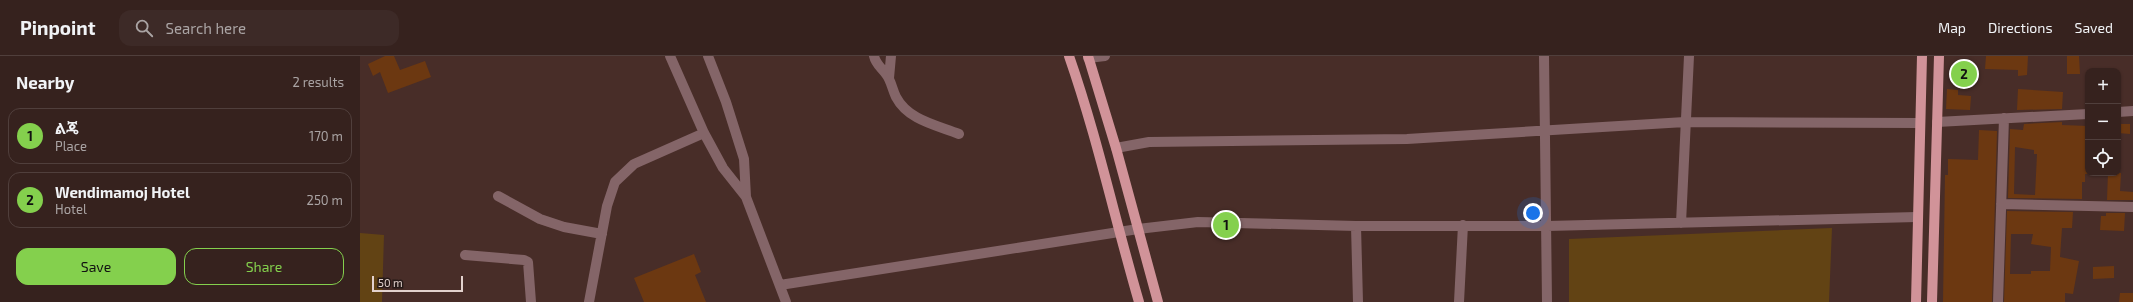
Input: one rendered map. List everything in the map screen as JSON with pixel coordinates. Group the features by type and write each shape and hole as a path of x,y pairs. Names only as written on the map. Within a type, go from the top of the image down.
{"main road":[{"path":"1068,56 1095,140 1119,233 1139,302"},
{"path":"1916,302 1922,56"},
{"path":"1932,302 1939,56"},
{"path":"1088,57 1116,148 1158,302"}],"street":[{"path":"670,56 704,133 723,168 746,197 786,302"},
{"path":"708,56 726,102 744,159 746,197"},
{"path":"874,56 876,62 889,78 896,97 909,113 924,121 959,134"},
{"path":"889,78 891,56"},
{"path":"1088,57 1105,56"},
{"path":"1544,56 1547,302"},
{"path":"1681,223 1689,56"},
{"path":"2121,112 2133,111"},
{"path":"1937,122 2085,114"},
{"path":"1998,302 2004,118"},
{"path":"1116,148 1149,142 1407,139 1545,132 1618,125 1685,122 1920,123"},
{"path":"589,302 607,206 616,182 634,164 704,133"},
{"path":"498,196 540,219 564,227 602,234"},
{"path":"2001,204 2133,207"},
{"path":"780,285 1138,229 1198,222 1356,226 1547,226 1917,217"},
{"path":"1459,302 1463,225"},
{"path":"1356,226 1358,302"},
{"path":"465,255 524,260 528,262 530,302"}],"shaded area":[{"path":"1832,228 1829,302 1569,302 1569,239"},
{"path":"360,233 384,235 382,302 360,302"}],"building":[{"path":"385,56 394,56 400,70 425,61 431,77 388,93 380,72 373,76 368,64"},
{"path":"1986,56 2028,56 2027,75 2018,76 2018,70 1985,69"},
{"path":"2067,56 2079,56 2080,74 2067,74"},
{"path":"1947,89 1958,90 1958,95 1971,96 1970,110 1946,109"},
{"path":"2018,89 2063,92 2062,109 2017,110"},
{"path":"2062,122 2062,125 2085,126 2085,182 2082,182 2082,199 2008,198 2010,129 2023,130 2024,124","holes":["2015,147 2034,150 2034,154 2037,154 2035,195 2014,194"]},
{"path":"2121,124 2130,124 2130,134 2121,133"},
{"path":"1979,130 1997,131 1992,302 1943,302 1945,175 1948,175 1948,159 1978,160"},
{"path":"2108,176 2121,176 2120,191 2133,192 2133,200 2107,200"},
{"path":"2007,211 2073,212 2072,228 2062,228 2060,257 2079,261 2073,294 2065,293 2065,302 2004,302","holes":["2011,234 2033,234 2031,244 2051,247 2050,271 2031,271 2031,274 2010,274"]},
{"path":"2106,213 2125,213 2124,231 2100,230 2101,216 2106,216"},
{"path":"694,254 701,272 695,275 706,302 644,302 634,278"},
{"path":"2114,266 2114,278 2093,279 2093,267"},
{"path":"2120,293 2133,293 2133,302 2119,302"}],"place":[{"name":"Wendimamoj Hotel","path":"1964,74"},
{"name":"ልጄ","path":"1226,225"}]}
